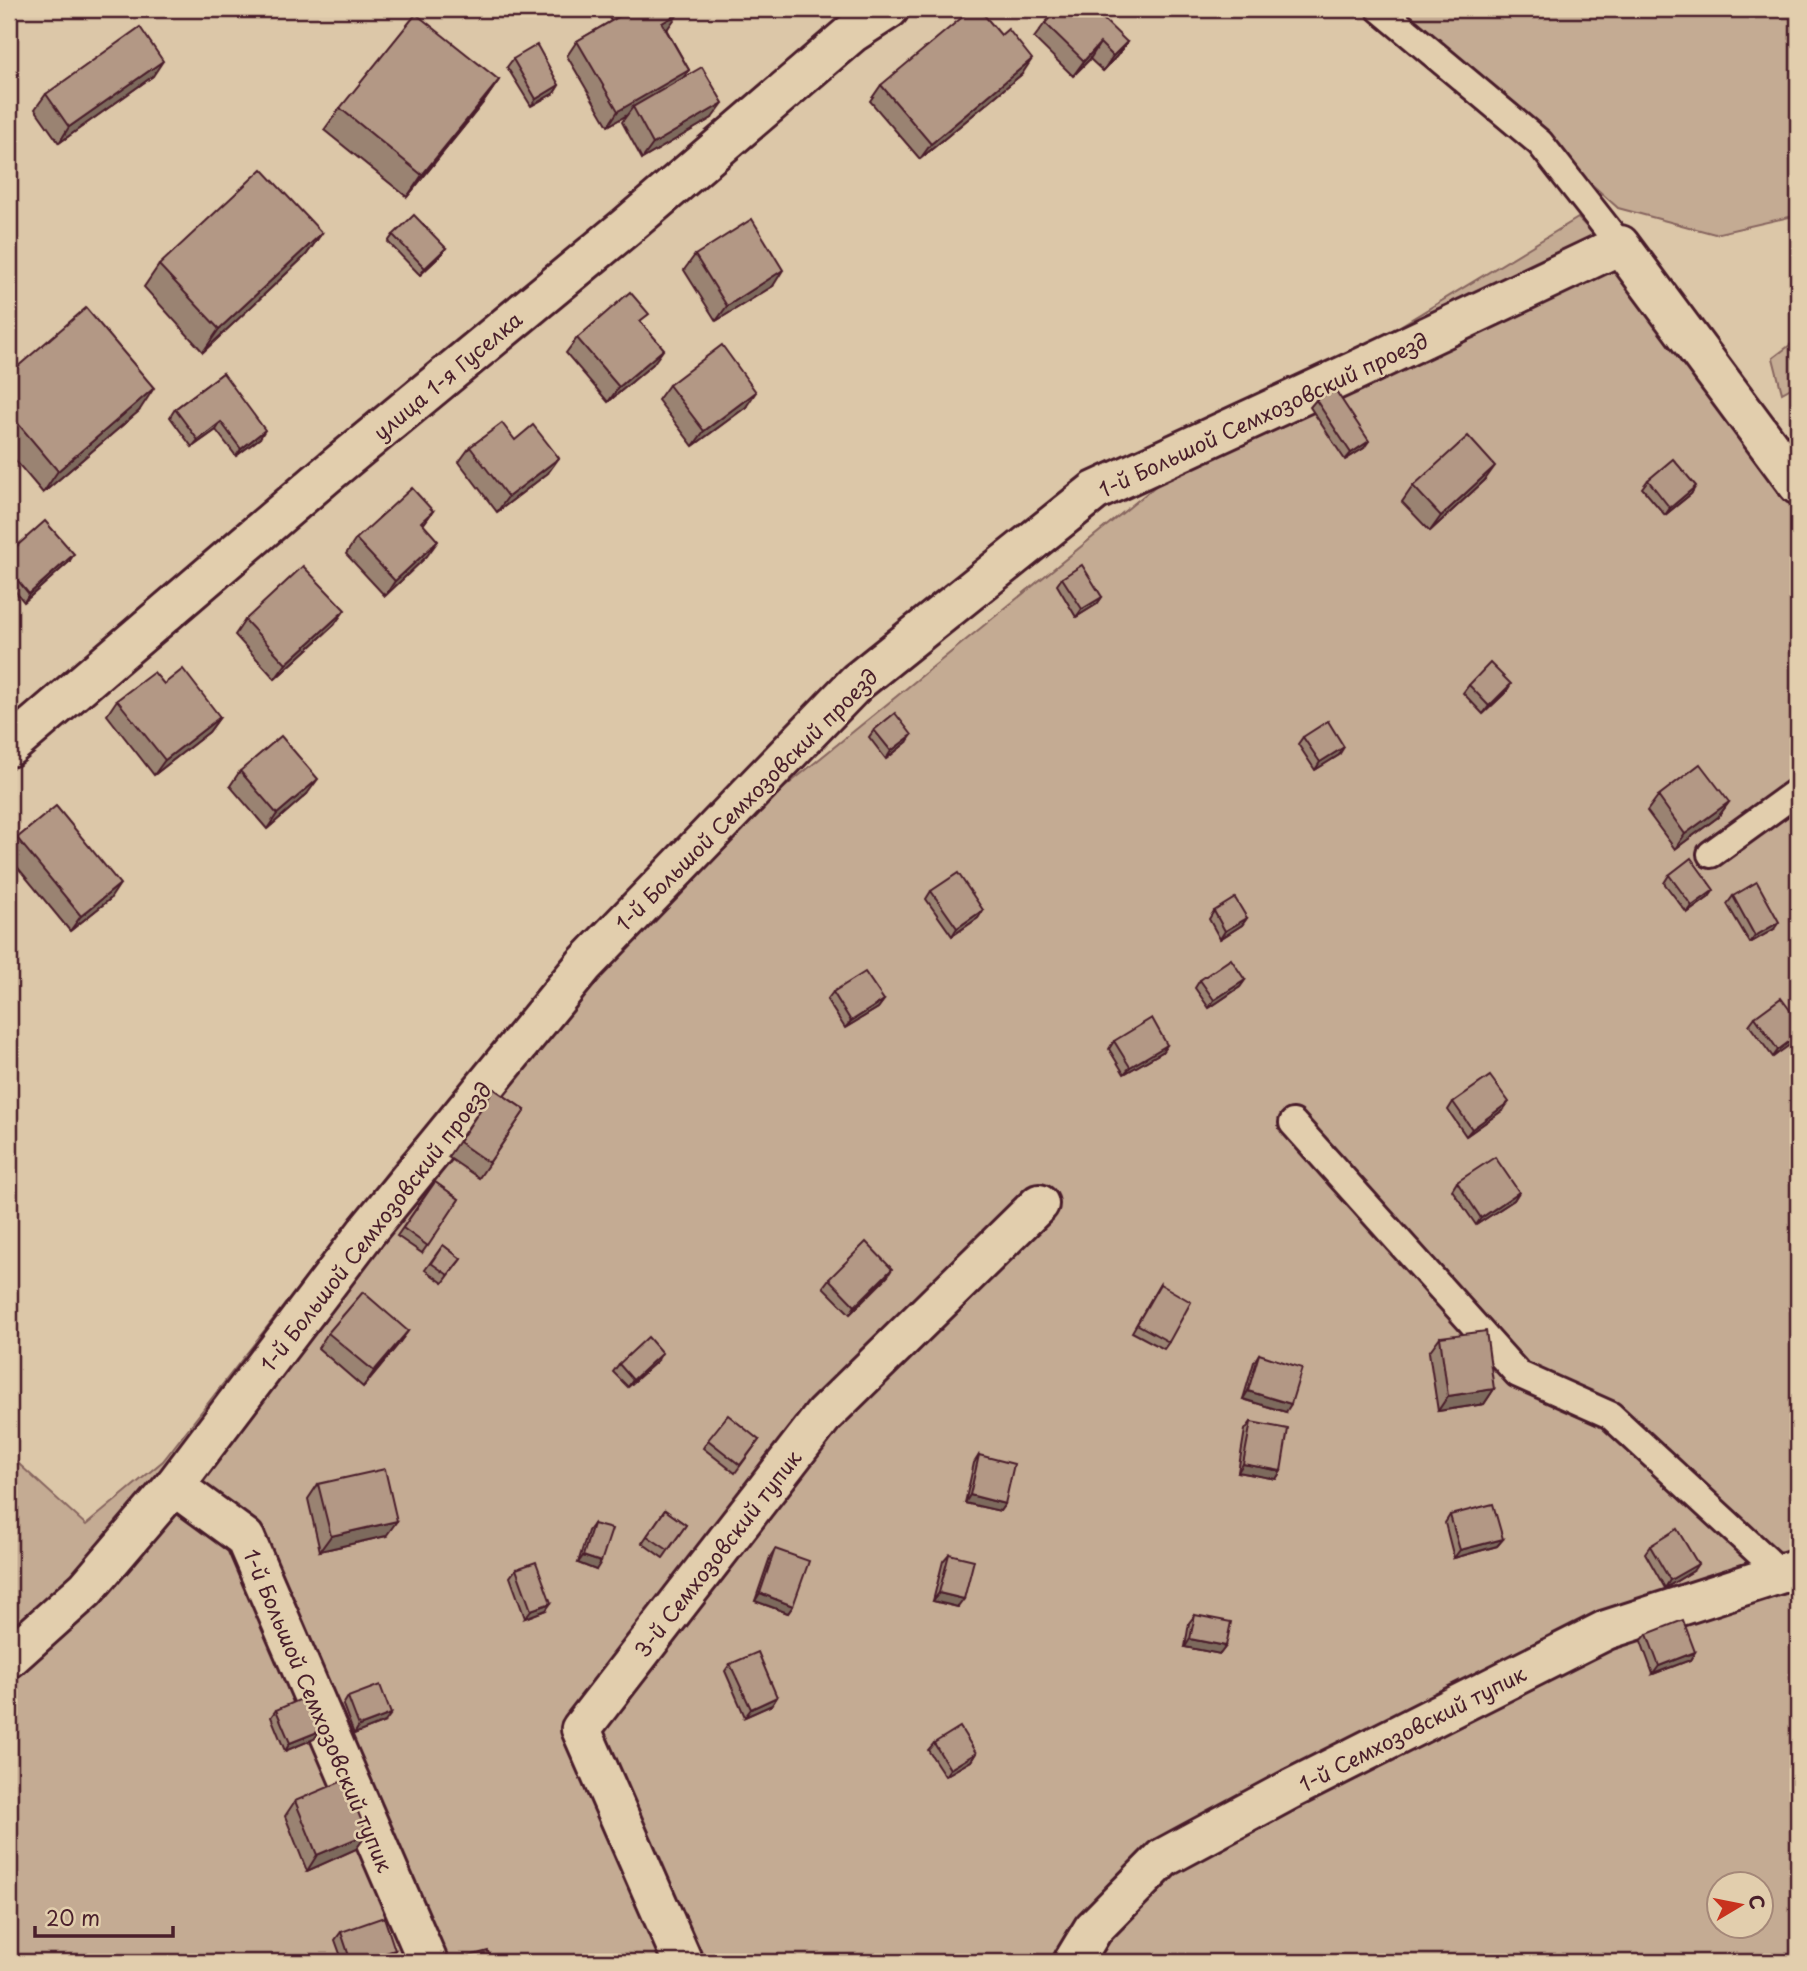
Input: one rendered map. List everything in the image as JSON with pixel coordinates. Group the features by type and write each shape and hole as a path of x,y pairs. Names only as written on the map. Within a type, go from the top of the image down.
{"street":[{"name":"улица 1-я Гуселка","path":"9,747 326,475 626,228 852,33 889,9"},
{"path":"1619,245 1798,485"},
{"name":"1-й Большой Семхозовский проезд","path":"9,1658 86,1589 174,1486 367,1231 584,965 857,682 1095,491 1619,245"},
{"name":"3-й Семхозовский тупик","path":"683,1962 581,1729 824,1415 1039,1203"},
{"name":"1-й Большой Семхозовский тупик","path":"174,1486 245,1538 428,1962"},
{"name":"1-й Семхозовский тупик","path":"1073,1962 1093,1929 1163,1858 1291,1789 1606,1630 1790,1570"}],"lane":[{"path":"1380,9 1539,143 1619,245"},
{"path":"1711,854 1798,791"},
{"path":"1293,1122 1518,1374 1610,1415 1790,1570"}],"shaded area":[{"path":"1397,9 1798,9 1798,215 1715,234 1618,208"},
{"path":"1578,218 1798,446 1798,1962 9,1962 9,1455 86,1525 163,1461 397,1160 567,964 1211,441"},
{"path":"1798,339 1798,384 1782,393 1773,358"}],"building":[{"path":"623,9 676,9 679,13 662,23 689,70 618,111 577,41 625,13"},
{"path":"972,9 979,9 1001,35 1008,29 1032,59 931,144 881,85"},
{"path":"1058,9 1093,9 1127,42 1113,56 1100,43 1084,61 1045,23"},
{"path":"416,14 499,80 422,175 340,108"},
{"path":"140,27 163,61 69,127 46,94"},
{"path":"537,45 559,85 536,99 513,59"},
{"path":"702,67 723,103 653,144 633,107"},
{"path":"262,169 322,233 219,329 159,265"},
{"path":"414,215 446,248 425,268 393,235"},
{"path":"752,219 783,270 727,306 695,255"},
{"path":"630,292 649,314 640,321 664,349 619,387 577,338"},
{"path":"86,308 154,388 58,471 9,413 9,374"},
{"path":"722,345 756,392 704,431 669,385"},
{"path":"223,373 265,430 241,449 221,422 198,440 175,409"},
{"path":"1334,388 1369,441 1351,453 1316,400"},
{"path":"502,423 515,440 533,425 559,458 508,497 470,447"},
{"path":"1468,436 1495,466 1441,516 1413,486"},
{"path":"1673,459 1696,486 1670,508 1648,480"},
{"path":"412,488 433,511 421,522 438,541 395,581 356,539"},
{"path":"45,521 74,554 29,594 9,570 9,553"},
{"path":"1082,565 1102,597 1082,609 1062,578"},
{"path":"303,566 345,610 286,664 245,620"},
{"path":"1490,663 1511,684 1489,706 1469,685"},
{"path":"183,669 220,717 165,760 117,700 154,672 164,684"},
{"path":"895,713 912,735 891,751 874,730"},
{"path":"1328,721 1344,747 1320,762 1303,737"},
{"path":"281,736 318,779 277,814 240,771"},
{"path":"1700,764 1729,802 1685,834 1658,796"},
{"path":"56,806 120,884 81,916 17,838"},
{"path":"1691,858 1714,890 1692,906 1669,875"},
{"path":"958,873 983,910 957,928 931,891"},
{"path":"1757,882 1779,922 1755,936 1733,896"},
{"path":"1235,898 1247,918 1225,931 1214,911"},
{"path":"1231,959 1245,980 1214,1000 1200,980"},
{"path":"865,972 884,1000 851,1021 833,992"},
{"path":"1781,998 1798,1021 1798,1035 1778,1050 1755,1017"},
{"path":"1152,1018 1167,1045 1130,1067 1114,1041"},
{"path":"1490,1076 1509,1102 1472,1129 1453,1102"},
{"path":"494,1089 525,1110 489,1163 459,1142"},
{"path":"1495,1157 1519,1192 1481,1218 1457,1182"},
{"path":"435,1182 459,1199 428,1246 403,1228"},
{"path":"866,1242 892,1269 855,1306 829,1279"},
{"path":"443,1245 461,1259 448,1275 431,1263"},
{"path":"1160,1284 1191,1302 1169,1342 1137,1324"},
{"path":"363,1292 408,1331 374,1371 328,1333"},
{"path":"1486,1331 1494,1389 1448,1396 1440,1337"},
{"path":"648,1337 662,1353 633,1380 619,1364"},
{"path":"1259,1354 1302,1368 1291,1404 1248,1391"},
{"path":"728,1415 759,1440 740,1465 708,1440"},
{"path":"1251,1422 1288,1429 1281,1471 1243,1464"},
{"path":"979,1455 1014,1464 1005,1504 970,1495"},
{"path":"385,1469 397,1521 331,1536 318,1484"},
{"path":"1493,1504 1503,1539 1460,1550 1450,1515"},
{"path":"665,1510 686,1525 668,1550 647,1536"},
{"path":"593,1524 612,1529 601,1562 583,1556"},
{"path":"1677,1529 1698,1564 1670,1580 1650,1546"},
{"path":"775,1549 809,1561 793,1606 760,1593"},
{"path":"949,1554 974,1560 964,1599 939,1593"},
{"path":"536,1562 551,1603 531,1610 516,1569"},
{"path":"1195,1615 1231,1622 1226,1646 1190,1639"},
{"path":"1683,1620 1695,1652 1659,1666 1647,1634"},
{"path":"758,1652 777,1697 751,1709 730,1664"},
{"path":"380,1685 391,1714 359,1726 348,1697"},
{"path":"306,1697 320,1731 290,1743 276,1710"},
{"path":"960,1727 976,1753 950,1769 934,1743"},
{"path":"345,1780 367,1834 317,1855 295,1801"},
{"path":"384,1917 395,1950 351,1962 341,1932"},
{"path":"488,1951 491,1962 463,1962 462,1958"}]}
